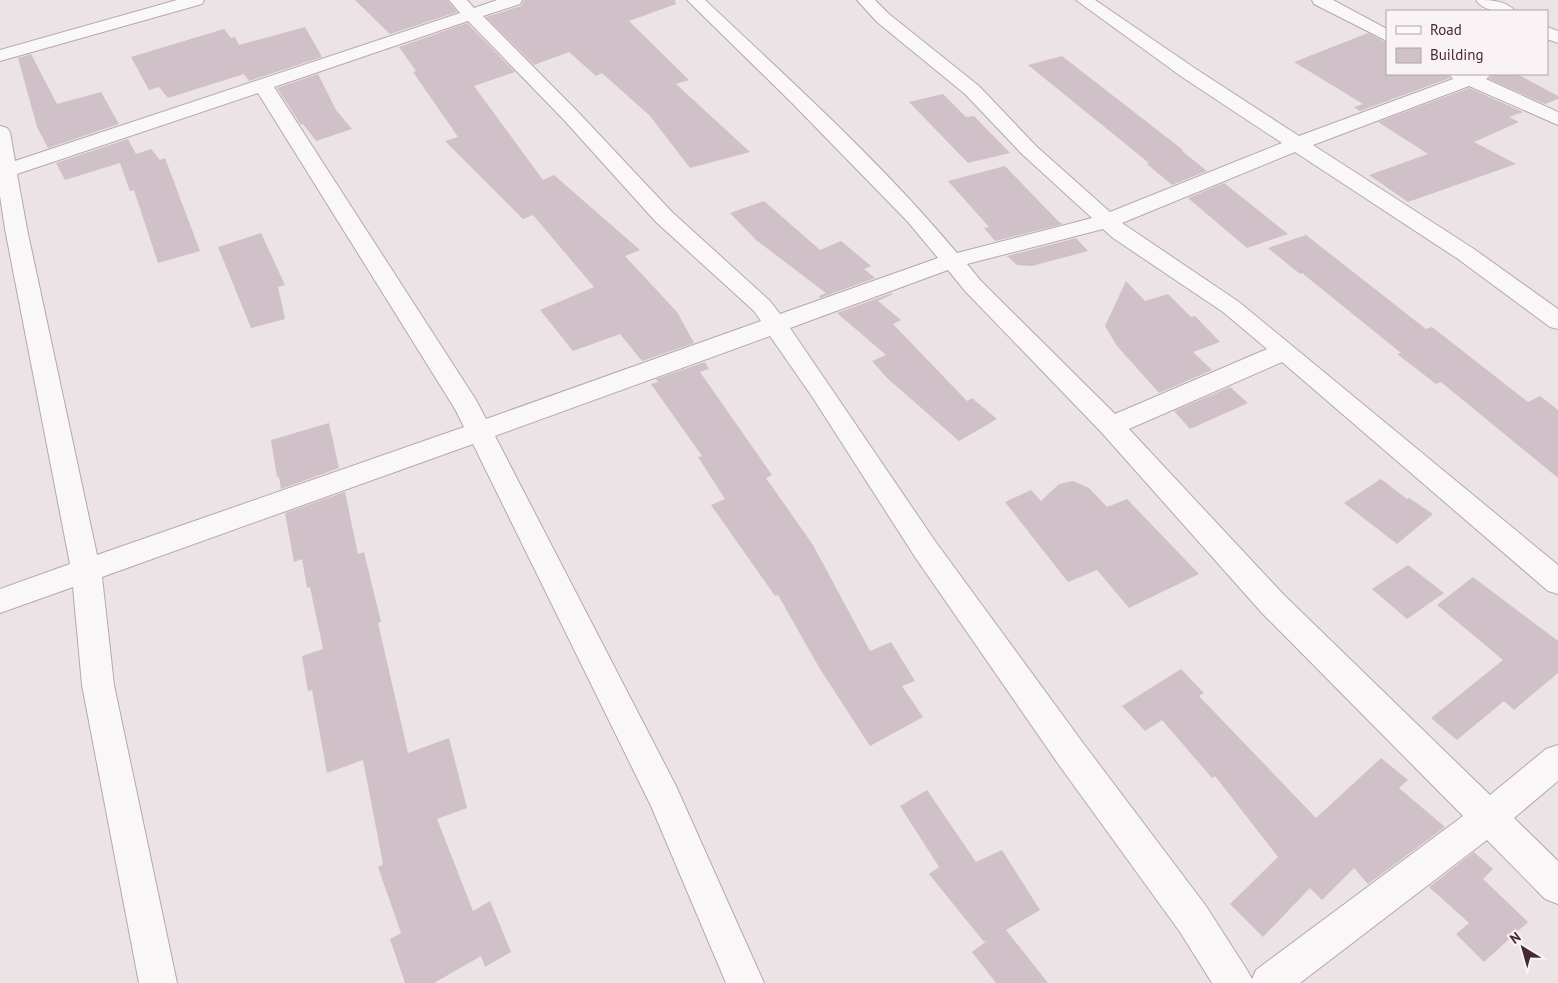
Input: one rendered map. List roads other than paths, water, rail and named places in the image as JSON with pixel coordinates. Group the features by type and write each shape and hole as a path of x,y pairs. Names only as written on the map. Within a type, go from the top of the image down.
{"street":[{"path":"0,56 196,0"},
{"path":"6,172 263,85 463,7 514,0"},
{"path":"695,0 799,99 916,217 973,286 1111,426 1273,604 1558,886"},
{"path":"865,0 883,18 972,90 1029,150 1121,233 1231,307 1558,582"},
{"path":"1084,0 1189,73 1300,143 1466,254 1558,321"},
{"path":"1320,0 1386,35"},
{"path":"1484,0 1504,10"},
{"path":"463,7 571,116 664,217 762,306 925,549 1071,754 1193,919 1234,983"},
{"path":"0,601 776,326 952,261 1107,221 1469,76 1558,119"},
{"path":"263,85 467,407 664,798 745,983"},
{"path":"0,132 16,229 86,569 98,685 158,983"},
{"path":"1111,426 1285,351"},
{"path":"1269,983 1489,817 1558,760"}]}
